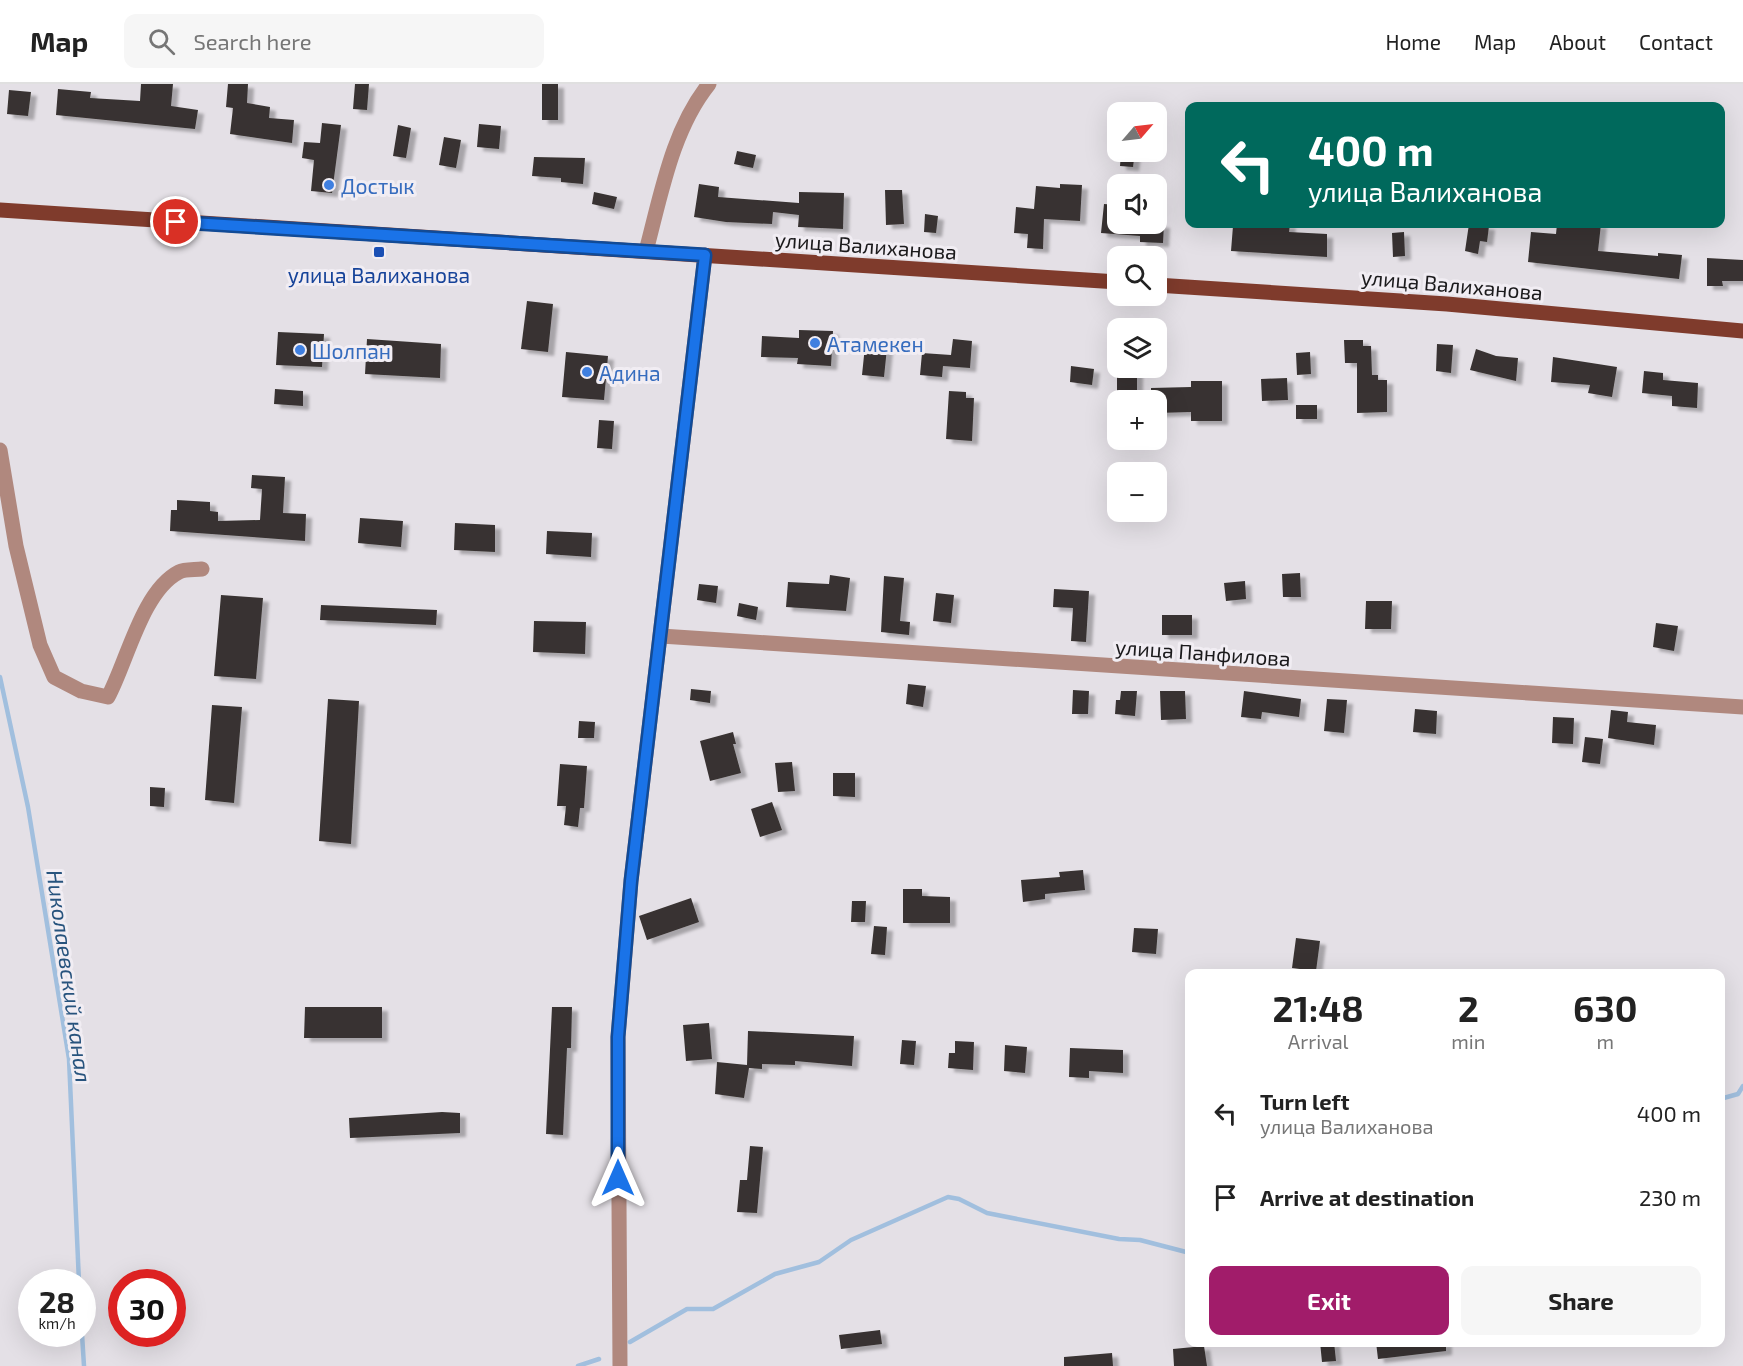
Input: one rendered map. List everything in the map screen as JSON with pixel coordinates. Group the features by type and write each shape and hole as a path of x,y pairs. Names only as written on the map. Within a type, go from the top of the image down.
{"main road":[{"name":"улица Валиханова","path":"0,210 1107,281"},
{"name":"улица Валиханова","path":"1167,286 1447,304 1743,331"}],"street":[{"path":"646,251 670,163 688,115 709,84"},
{"path":"620,1366 618,1037 631,881 705,255"},
{"path":"0,450 16,546 40,645 54,677 81,691 108,697 147,609 163,586 180,572 202,569"},
{"name":"улица Панфилова","path":"660,636 1743,707"}],"building":[{"path":"141,84 173,84 171,106 198,110 195,129 56,115 58,89 91,92 90,98 140,101"},
{"path":"228,84 248,84 247,103 270,107 269,118 294,120 292,143 230,134 233,108 226,107"},
{"path":"355,84 369,84 367,110 353,109"},
{"path":"542,84 558,84 558,120 542,120"},
{"path":"9,90 31,92 28,116 7,114"},
{"path":"322,123 341,125 332,193 311,191 314,160 302,158 304,142 320,143"},
{"path":"479,124 501,126 499,149 477,147"},
{"path":"398,125 411,128 406,158 393,156"},
{"path":"444,137 461,140 456,168 439,165"},
{"path":"737,151 756,155 753,168 734,164"},
{"path":"534,157 585,158 583,184 561,182 561,178 532,176"},
{"path":"1120,162 1134,162 1133,167 1120,166"},
{"path":"699,184 719,187 718,197 799,203 799,192 844,193 843,229 798,227 799,215 773,212 772,224 726,222 694,217"},
{"path":"1060,184 1082,185 1080,221 1044,219 1043,249 1027,248 1028,234 1014,233 1016,207 1034,209 1036,186 1060,188"},
{"path":"885,190 902,190 904,224 886,225"},
{"path":"594,192 617,197 614,209 592,204"},
{"path":"1104,204 1107,204 1107,233 1101,233"},
{"path":"925,214 938,216 936,233 924,232"},
{"path":"1233,228 1290,228 1289,232 1327,234 1327,257 1231,251"},
{"path":"1468,228 1489,228 1487,242 1480,241 1478,254 1465,251"},
{"path":"1557,228 1601,228 1598,251 1658,256 1658,253 1682,255 1679,279 1528,262 1531,232 1556,234"},
{"path":"1404,232 1405,256 1393,257 1392,233"},
{"path":"1114,234 1163,234 1163,243 1140,242 1140,236"},
{"path":"1707,258 1743,260 1743,281 1722,281 1723,286 1707,286"},
{"path":"527,301 553,304 548,352 521,349"},
{"path":"799,330 833,331 831,366 797,364 798,358 761,357 762,336 799,338"},
{"name":"Шолпан","path":"278,332 324,334 322,367 276,365"},
{"path":"367,339 441,344 440,378 365,374"},
{"path":"953,339 972,341 970,368 943,366 942,377 920,375 922,353 951,355"},
{"path":"1344,340 1363,340 1363,346 1371,346 1372,375 1378,375 1378,380 1387,380 1387,412 1357,413 1357,363 1345,363"},
{"path":"1437,344 1453,345 1451,373 1436,371"},
{"path":"865,346 887,348 884,377 862,375"},
{"path":"1476,349 1496,356 1518,358 1516,381 1470,370"},
{"path":"566,352 608,356 604,400 562,397"},
{"path":"1310,352 1311,374 1297,375 1296,353"},
{"path":"1553,357 1617,367 1612,397 1588,393 1590,385 1551,382"},
{"path":"1071,366 1094,369 1092,385 1070,382"},
{"path":"1644,371 1663,373 1663,380 1698,383 1697,408 1672,406 1672,396 1642,393"},
{"path":"1117,378 1137,378 1137,390 1117,390"},
{"path":"1287,378 1288,400 1262,401 1261,379"},
{"path":"1191,381 1222,381 1222,421 1191,421 1191,412 1167,413 1167,390 1151,390 1151,388 1191,387"},
{"path":"275,389 303,391 303,406 274,404"},
{"path":"949,391 966,392 966,398 974,398 972,441 946,439"},
{"path":"1296,405 1317,405 1317,419 1296,419"},
{"path":"599,420 614,421 612,449 597,448"},
{"path":"252,475 285,477 283,513 306,514 305,541 170,531 171,510 177,510 177,500 210,502 210,511 218,512 218,521 260,520 262,489 251,488"},
{"path":"360,518 403,521 401,547 358,543"},
{"path":"455,523 495,525 495,552 454,550"},
{"path":"547,531 592,533 591,557 546,554"},
{"path":"1300,573 1301,597 1283,597 1282,574"},
{"path":"830,575 850,578 846,611 786,607 788,582 829,584"},
{"path":"884,576 904,578 900,621 910,622 909,635 881,632"},
{"path":"1245,581 1246,599 1226,601 1224,583"},
{"path":"699,584 718,586 716,603 697,600"},
{"path":"1054,589 1089,591 1086,642 1071,641 1073,608 1053,607"},
{"path":"936,593 954,595 951,623 933,621"},
{"path":"221,595 263,598 256,679 214,676"},
{"path":"1366,601 1392,601 1391,629 1365,629"},
{"path":"739,603 758,607 756,620 737,616"},
{"path":"321,605 437,610 436,625 320,620"},
{"path":"1162,615 1192,615 1192,635 1162,635"},
{"path":"534,621 586,622 585,654 533,652"},
{"path":"1656,623 1678,626 1674,651 1653,647"},
{"path":"908,684 926,686 923,707 906,704"},
{"path":"691,689 711,691 710,703 690,700"},
{"path":"1073,690 1089,691 1088,714 1072,714"},
{"path":"1121,691 1137,691 1135,716 1115,714 1116,700 1120,700"},
{"path":"1160,691 1185,691 1186,719 1161,720"},
{"path":"1244,691 1301,699 1299,717 1262,712 1261,719 1241,717"},
{"path":"328,699 359,701 351,844 319,841"},
{"path":"1327,699 1347,700 1344,733 1324,731"},
{"path":"212,705 242,707 234,803 205,800"},
{"path":"1415,709 1437,711 1436,734 1413,732"},
{"path":"1611,710 1628,712 1627,722 1656,725 1654,745 1608,738"},
{"path":"1553,717 1574,718 1573,744 1552,743"},
{"path":"579,721 595,722 594,738 578,738"},
{"path":"733,732 736,744 733,744 741,773 710,781 700,741"},
{"path":"1585,737 1603,739 1600,764 1582,762"},
{"path":"792,762 795,791 778,792 775,763"},
{"path":"560,764 587,766 584,808 580,808 578,827 564,825 566,806 557,806"},
{"path":"833,773 855,773 855,797 833,796"},
{"path":"150,787 165,788 164,807 150,806"},
{"path":"772,802 782,830 760,837 751,809"},
{"path":"1083,870 1085,890 1045,894 1045,899 1023,902 1021,880 1060,877 1059,872"},
{"path":"903,889 922,889 922,896 950,897 950,923 903,923"},
{"path":"691,898 699,922 647,940 639,916"},
{"path":"852,901 866,901 865,922 851,922"},
{"path":"874,926 887,927 885,955 871,954"},
{"path":"1134,928 1158,929 1156,954 1132,952"},
{"path":"1296,938 1320,941 1316,969 1292,968"},
{"path":"305,1007 382,1007 382,1038 304,1038"},
{"path":"552,1007 572,1007 571,1048 567,1048 563,1135 546,1134"},
{"path":"709,1023 712,1059 686,1061 683,1025"},
{"path":"748,1031 854,1036 852,1066 795,1061 795,1065 762,1064 762,1069 749,1068 744,1098 715,1094 717,1062 747,1065"},
{"path":"902,1040 916,1041 914,1065 900,1064"},
{"path":"955,1041 974,1042 973,1070 948,1068 949,1053 955,1053"},
{"path":"1005,1045 1027,1047 1025,1073 1004,1071"},
{"path":"1070,1048 1123,1050 1123,1073 1089,1071 1089,1078 1069,1077"},
{"path":"442,1112 460,1113 460,1133 350,1138 349,1118"},
{"path":"750,1146 763,1147 757,1213 737,1212 740,1180 747,1180"},
{"path":"880,1330 882,1344 841,1349 839,1335"},
{"path":"1204,1347 1207,1366 1174,1366 1173,1349"},
{"path":"1320,1347 1335,1347 1336,1361 1322,1362"},
{"path":"1377,1347 1446,1347 1446,1351 1378,1359"},
{"path":"1112,1353 1113,1366 1064,1366 1064,1357"}],"waterway":[{"name":"Николаевский канал","path":"0,677 28,807 69,1059 78,1269"},
{"path":"1725,1098 1738,1094 1743,1086"},
{"path":"630,1342 687,1309 713,1309 775,1274 819,1262 851,1240 948,1197 959,1199 987,1213 1119,1239 1140,1240 1185,1252"},
{"name":"Николаевский канал","path":"83,1347 84,1366"},
{"path":"578,1366 599,1359"}],"place":[{"name":"Достык","path":"329,185"},
{"name":"улица Валиханова","path":"379,252"},
{"name":"Атамекен","path":"815,343"},
{"name":"Шолпан","path":"300,350"},
{"name":"Адина","path":"587,372"}],"route":[{"path":"176,222 705,255 631,881 618,1037 618,1178"}]}
